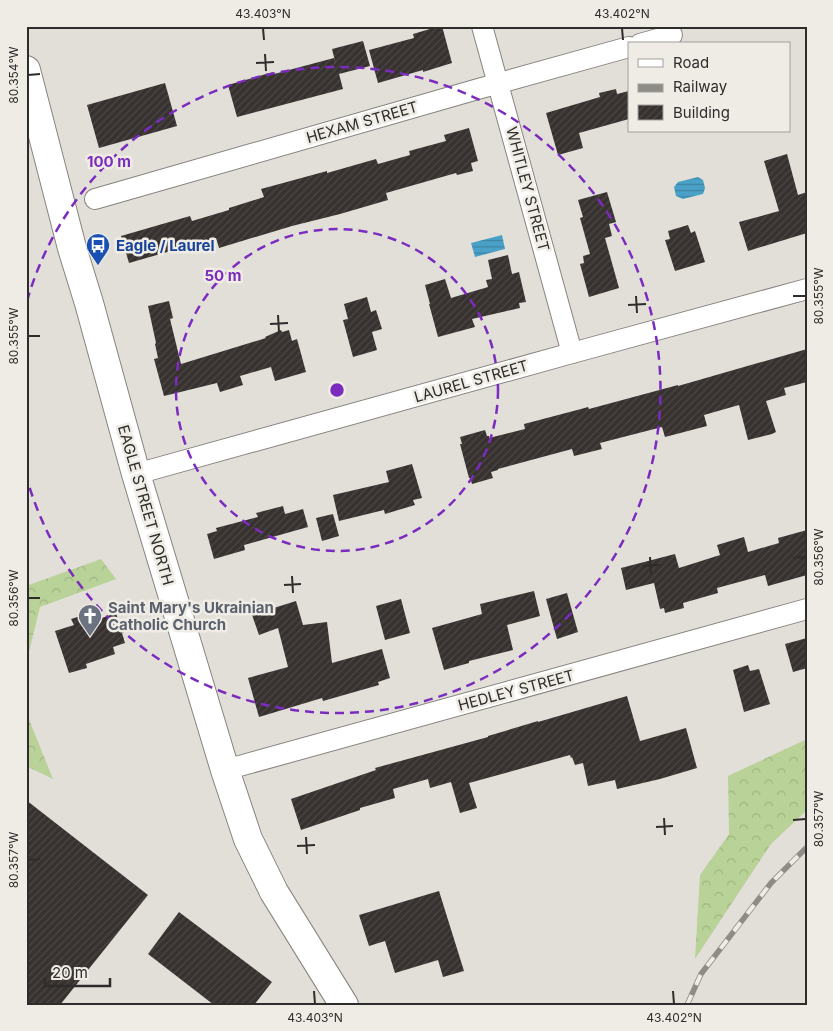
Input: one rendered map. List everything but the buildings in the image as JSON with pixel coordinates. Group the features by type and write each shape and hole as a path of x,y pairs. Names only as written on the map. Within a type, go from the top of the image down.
{"main road":[{"name":"EAGLE STREET NORTH","path":"26,70 72,248 136,474 248,839 274,892 344,1005"}],"street":[{"name":"WHITLEY STREET","path":"482,26 572,353"},
{"path":"647,42 672,35"},
{"name":"HEXAM STREET","path":"95,199 628,47"},
{"name":"LAUREL STREET","path":"136,474 807,289"},
{"name":"HEDLEY STREET","path":"226,770 807,610"}],"green space":[{"path":"101,559 116,579 40,607 26,664 26,586"},
{"path":"26,712 53,779 26,766"},
{"path":"807,739 807,810 771,844 695,959 700,875 729,834 728,776"}],"water":[{"path":"698,177 703,180 705,188 703,194 683,199 676,196 674,187 678,182"},
{"path":"502,235 505,249 475,257 471,243"}],"railway":[{"path":"687,1005 701,974 771,883 807,847"}],"place":[{"name":"Eagle / Laurel","path":"98,266"},
{"name":"Saint Mary's Ukrainian Catholic Church","path":"90,637"}]}
